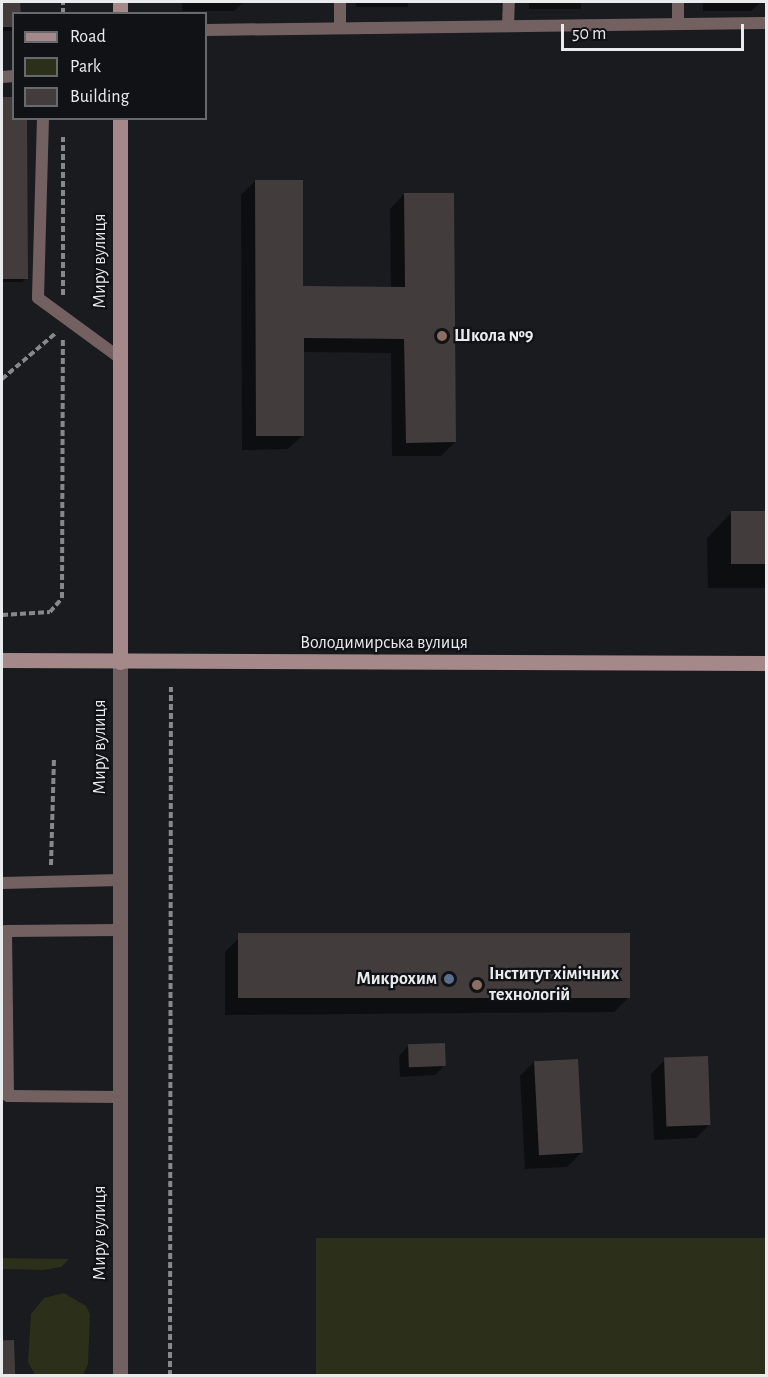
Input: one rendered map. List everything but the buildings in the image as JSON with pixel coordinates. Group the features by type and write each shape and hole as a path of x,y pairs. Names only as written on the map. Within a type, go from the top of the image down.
{"street":[{"name":"Миру вулиця","path":"120,120 120,1376"},
{"name":"Володимирська вулиця","path":"2,660 766,663"}],"lane":[{"path":"340,2 340,28"},
{"path":"508,26 509,2"},
{"path":"678,2 678,24"},
{"path":"207,30 766,23"},
{"path":"43,120 38,298 120,358"},
{"path":"2,883 120,880"},
{"path":"120,930 6,932 8,1096 120,1098"}],"path":[{"path":"63,130 63,316"},
{"path":"2,379 63,328 62,598 50,612 2,615"},
{"path":"170,1376 171,687"},
{"path":"51,882 54,760"}],"green space":[{"path":"316,1238 766,1238 766,1375 316,1375"},
{"path":"2,1258 69,1259 61,1267 43,1270 2,1269"},
{"path":"64,1293 86,1306 90,1314 88,1364 83,1375 35,1375 28,1362 31,1314 44,1298"}],"place":[{"name":"Школа №9","path":"442,336"},
{"name":"Микрохим","path":"449,979"},
{"name":"Інститут хімічних технологій","path":"477,985"}]}
